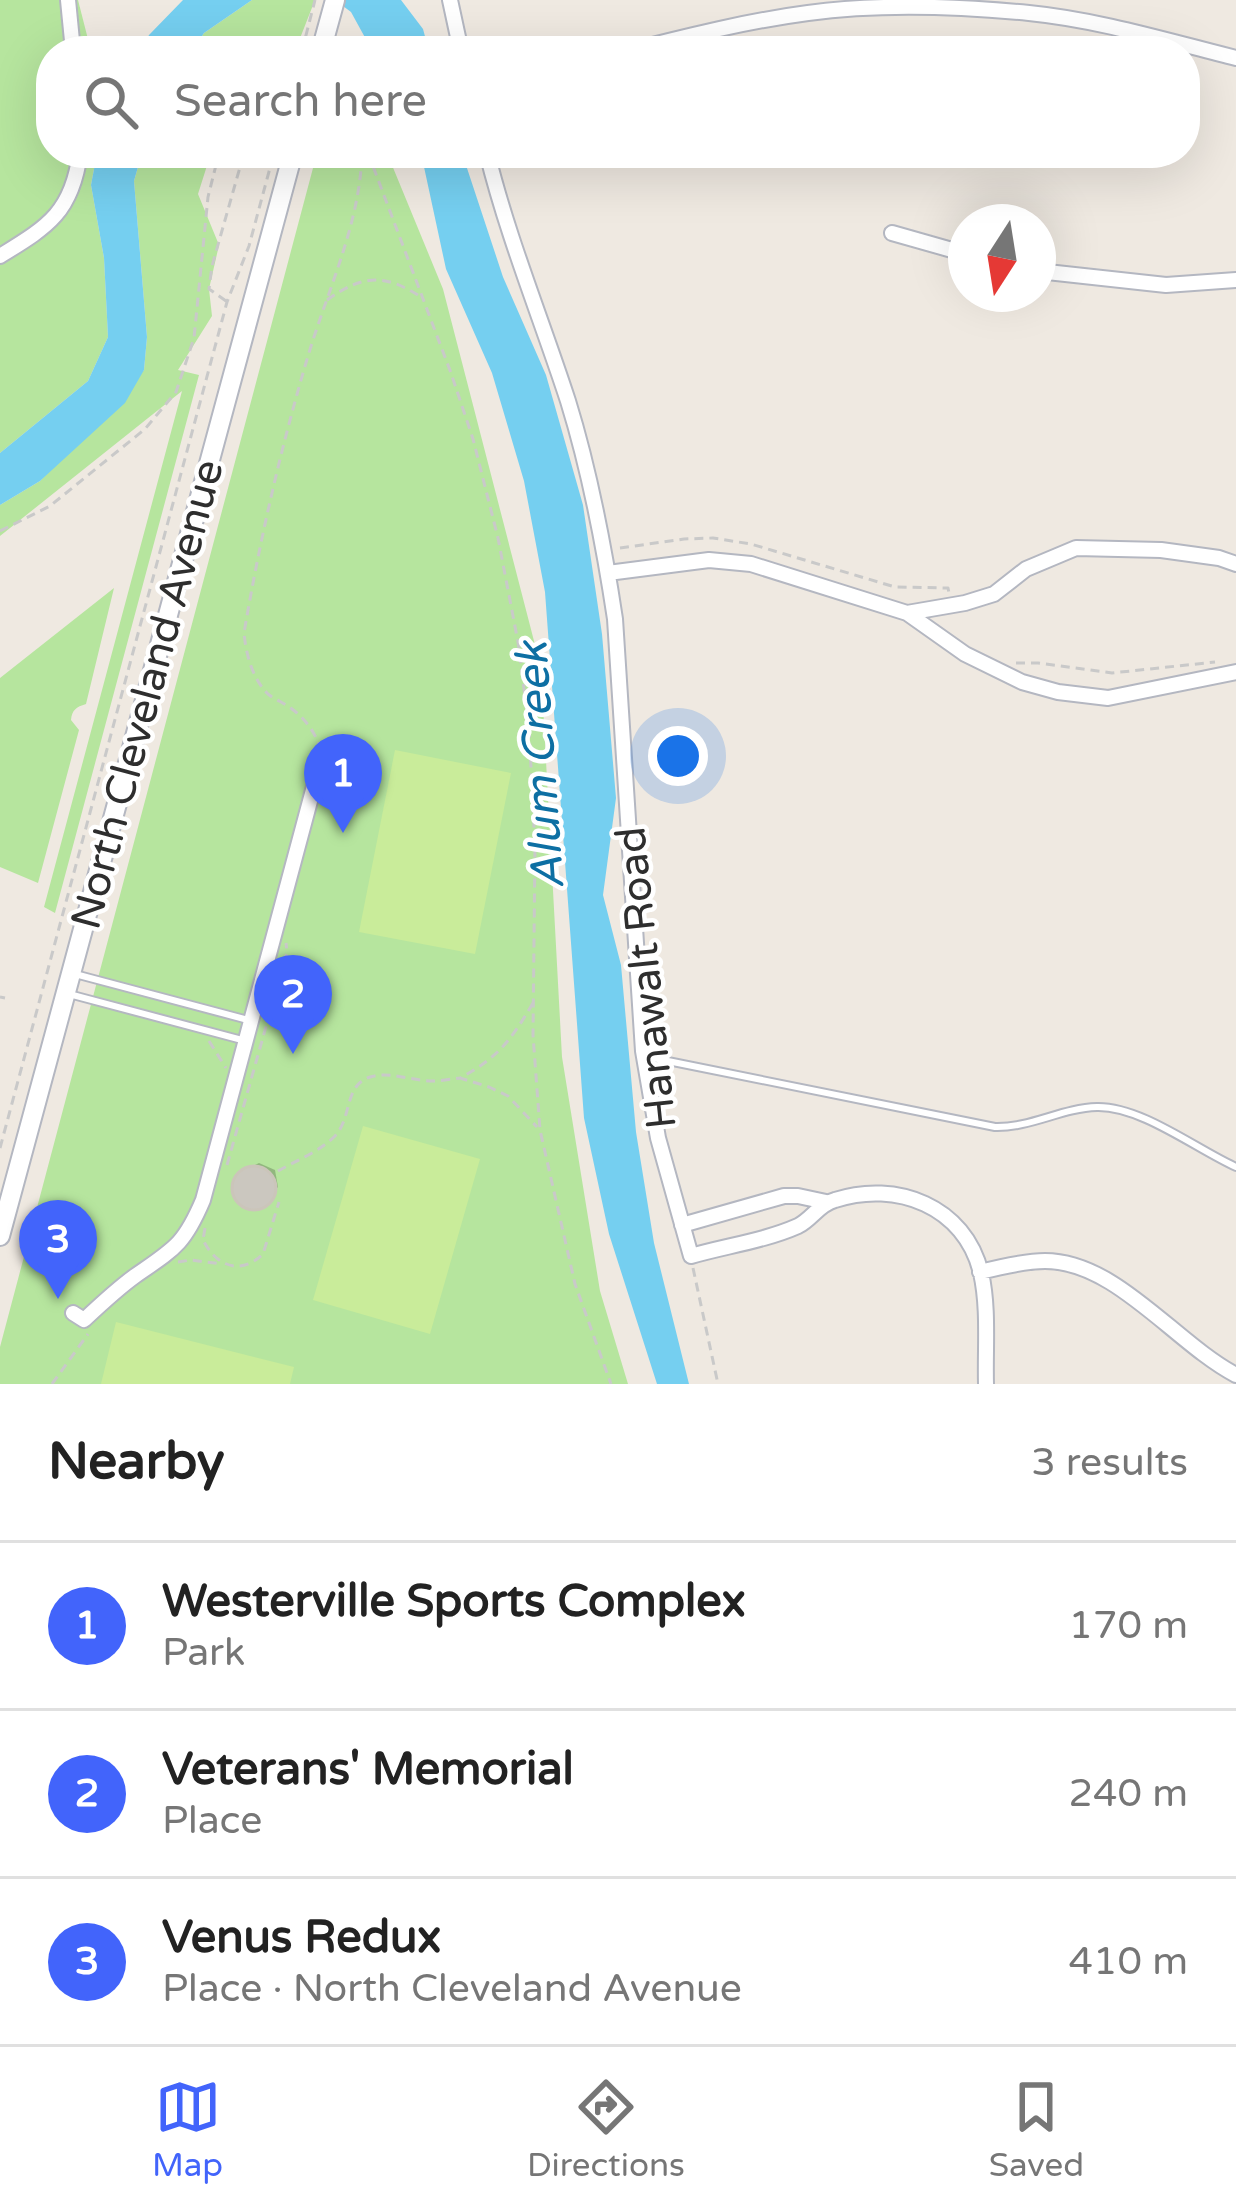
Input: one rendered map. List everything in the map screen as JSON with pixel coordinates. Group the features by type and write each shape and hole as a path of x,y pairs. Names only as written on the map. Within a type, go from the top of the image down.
{"main road":[{"path":"325,36 335,0"},
{"name":"North Cleveland Avenue","path":"0,1236 258,248 287,168"}],"street":[{"path":"68,0 72,36"},
{"path":"450,0 458,36"},
{"path":"687,36 812,12 922,7 1032,13 1151,36"},
{"path":"1200,49 1236,58"},
{"path":"0,256 46,227 62,208 77,168"},
{"name":"Hanawalt Road","path":"491,168 506,227 570,409 608,573 616,620 644,1057 658,1138 691,1256"},
{"path":"892,233 948,249"},
{"path":"1056,273 1166,285 1236,280"},
{"path":"907,613 994,594 1026,568 1076,548 1161,550 1236,564"},
{"path":"608,573 709,560 751,564 907,613 965,654 1022,682 1058,692 1108,698 1230,667"},
{"path":"73,1313 84,1320 186,1237 203,1200 322,778"},
{"path":"691,1256 803,1224 826,1202 845,1196 880,1192 921,1201 954,1224 976,1258 986,1384"},
{"path":"682,1225 784,1196 826,1202"},
{"path":"980,1272 1049,1261 1090,1269 1109,1279 1197,1352 1236,1376"}],"lane":[{"path":"935,633 941,607"},
{"path":"68,983 251,1021"},
{"path":"68,983 246,1041"},
{"path":"644,1057 994,1127 1015,1128 1097,1107 1118,1110 1236,1167"}],"path":[{"path":"306,36 316,0"},
{"path":"0,531 50,506 145,430 176,392 194,338 215,168"},
{"path":"227,302 209,289 240,168"},
{"path":"0,1148 227,302 258,248 271,168"},
{"path":"322,778 326,764 320,742 293,710 269,695 250,662 244,633 277,468 353,220 362,168"},
{"path":"371,168 472,439 498,538 529,728 540,1130 575,1284 611,1384"},
{"path":"327,300 347,285 364,280 394,282 423,298"},
{"path":"1016,663 1112,674 1201,662 1230,667"},
{"path":"208,1040 223,1067 253,1075 287,952 285,941"},
{"path":"278,1171 337,1134 346,1122 350,1098 367,1078 380,1074 432,1081 460,1078 502,1052 533,1001"},
{"path":"460,1078 508,1096 540,1130"},
{"path":"184,1252 174,1263 248,1265 263,1254 279,1202"},
{"path":"195,1242 206,1226 203,1240 224,1264"},
{"path":"691,1256 718,1384"},
{"path":"52,1384 93,1329"}],"green space":[{"path":"0,0 78,0 87,36 36,36 36,168 94,168 91,185 104,258 108,337 88,381 0,453"},
{"path":"252,0 315,0 301,36 202,36"},
{"path":"138,168 206,168 198,194 219,245 209,289 212,316 178,370 199,375 55,913 44,907 182,391 0,536 0,505 40,481 144,370 147,337 134,181"},
{"path":"313,168 393,168 443,289 541,668 562,1057 600,1291 628,1384 0,1384 0,1347"},
{"path":"114,588 86,704 75,709 71,720 79,730 38,883 0,867 0,678"},
{"path":"395,750 511,773 475,954 359,932"},
{"path":"363,1126 480,1159 430,1334 313,1300"},
{"path":"116,1322 294,1367 290,1384 101,1384"}],"water":[{"path":"183,0 252,0 202,36 149,35"},
{"path":"335,0 401,0 425,36 364,36 351,12"},
{"path":"94,168 138,168 134,181 147,337 144,370 125,403 40,481 0,505 0,453 88,381 108,337 104,258 91,185"},
{"path":"424,168 467,168 503,277 546,375 583,505 602,634 616,798 603,895 621,965 636,1132 654,1243 689,1384 657,1384 609,1234 584,1118 545,592 524,481 492,373 446,269"}],"building":[{"path":"254,1166 269,1173 276,1188 269,1203 254,1210 239,1203 232,1188 239,1173"}],"place":[{"name":"Westerville Sports Complex","path":"343,833"},
{"name":"Veterans' Memorial","path":"293,1054"},
{"name":"Venus Redux","path":"58,1299"}],"water label":[{"name":"Alum Creek","path":"539,766"}]}
